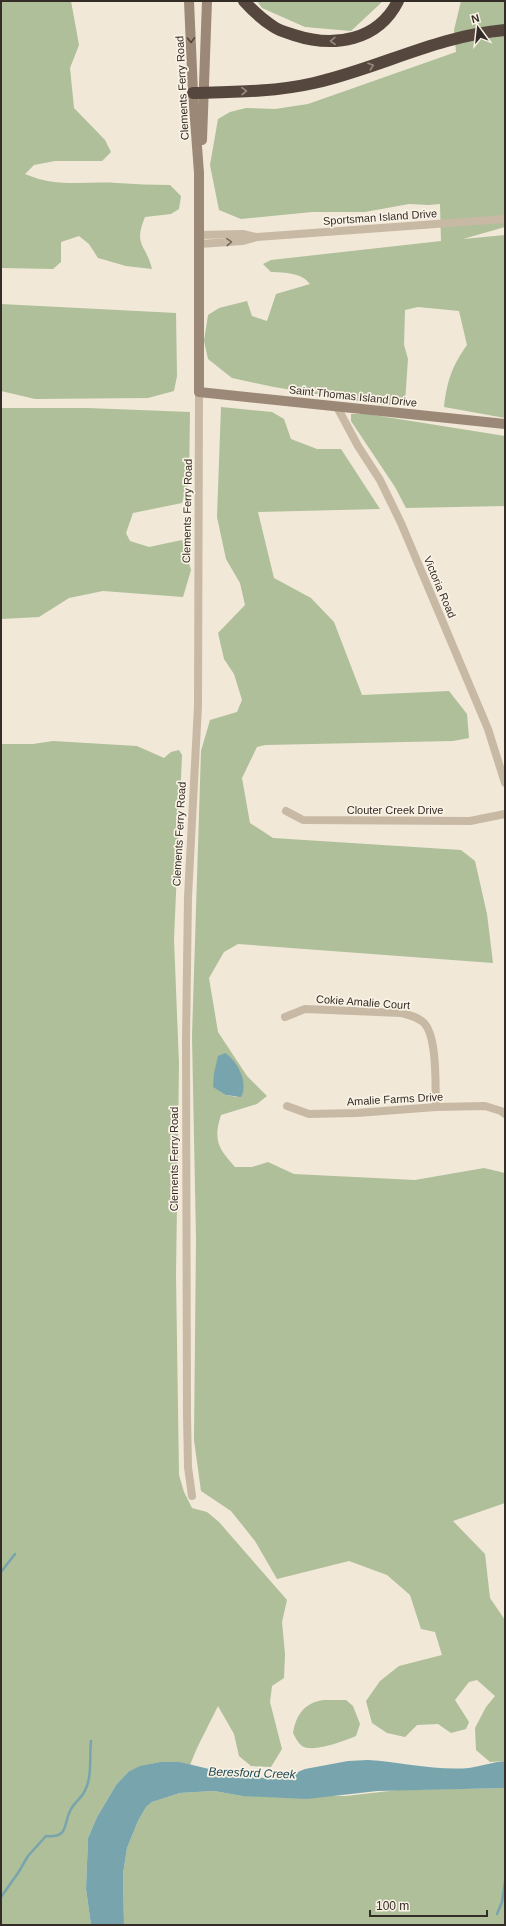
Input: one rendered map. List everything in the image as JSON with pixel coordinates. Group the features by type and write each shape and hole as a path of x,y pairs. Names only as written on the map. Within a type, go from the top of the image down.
{"highway":[{"path":"244,1 275,28 302,37 331,42 362,36 374,30 385,21 398,1"},
{"path":"199,92 273,90 314,83 446,40 480,33 505,30"}],"main road":[{"name":"Clements Ferry Road","path":"190,1 199,92"},
{"name":"Clements Ferry Road","path":"199,392 199,92 207,1"},
{"name":"Saint Thomas Island Drive","path":"199,392 505,424"}],"street":[{"name":"Sportsman Island Drive","path":"200,239 244,234 257,237 505,219"},
{"name":"Clements Ferry Road","path":"192,1496 188,1467 187,1415 186,1039 188,896 198,706 199,392"},
{"name":"Victoria Road","path":"337,407 358,446 380,480 401,523 488,729 505,783"},
{"name":"Clouter Creek Drive","path":"286,811 303,820 470,821 505,814"},
{"name":"Cokie Amalie Court","path":"285,1017 305,1009 400,1013 415,1016 425,1023 430,1032 434,1066 436,1107"},
{"name":"Amalie Farms Drive","path":"287,1106 309,1114 357,1113 436,1107 485,1106 501,1111 505,1114"}],"green space":[{"path":"1,1 71,1 79,45 70,68 74,108 105,140 111,152 102,161 55,161 34,165 25,174 48,181 71,183 170,185 181,196 179,209 171,214 145,217 140,234 140,240 152,269 126,266 98,258 89,244 79,236 61,242 61,262 53,269 1,268"},
{"path":"257,1 383,1 351,31 305,27 262,8"},
{"path":"461,1 505,1 505,227 463,239 505,235 505,418 444,407 451,374 467,345 459,311 418,307 405,310 404,345 408,359 405,402 400,405 382,405 274,387 232,378 208,359 204,341 208,315 219,308 247,301 252,316 267,321 276,294 310,284 302,277 297,275 271,272 263,264 271,260 441,241 440,204 409,204 365,212 312,212 241,219 219,210 210,165 218,119 230,112 246,108 275,109 308,104 456,52 454,30"},
{"path":"1,304 176,313 177,376 174,391 148,398 35,399 1,391"},
{"path":"221,407 272,412 284,419 291,439 317,449 341,449 380,509 258,512 274,578 311,598 334,622 362,695 449,691 467,714 469,738 453,741 265,745 257,747 242,778 250,823 273,838 461,850 475,861 487,914 493,963 238,944 224,952 209,978 218,1032 247,1076 267,1096 257,1104 221,1115 217,1137 221,1149 235,1167 252,1167 268,1162 294,1174 415,1180 484,1168 505,1173 505,1503 453,1521 485,1554 490,1598 505,1620 505,1761 490,1762 476,1750 475,1728 486,1707 495,1696 477,1680 469,1682 455,1700 469,1722 466,1729 451,1733 438,1724 417,1725 405,1737 387,1733 372,1723 366,1701 380,1681 399,1666 442,1655 435,1632 421,1629 410,1595 387,1575 349,1561 277,1579 255,1541 231,1511 201,1491 194,1440 196,1239 192,1036 201,751 210,720 237,712 242,700 234,674 224,659 218,633 245,605 240,583 226,559 217,517","holes":["218,1056 237,1097 226,1095"]},
{"path":"1,408 88,408 190,412 189,481 182,503 133,513 126,533 130,541 149,547 182,540 191,570 183,597 103,591 69,598 39,617 1,619"},
{"path":"351,414 367,414 505,436 505,506 406,508 395,487 351,421"},
{"path":"53,741 137,746 164,758 171,752 179,750 182,755 174,939 179,1064 176,1275 179,1475 184,1492 192,1508 207,1512 219,1522 287,1600 282,1622 285,1654 284,1678 272,1686 270,1702 282,1749 271,1767 251,1766 239,1756 234,1734 218,1706 190,1765 180,1762 160,1762 128,1772 116,1785 97,1817 88,1838 86,1889 91,1925 1,1925 1,744 33,744"},
{"path":"323,1700 346,1700 353,1706 360,1724 356,1736 321,1747 307,1748 298,1742 293,1733 296,1720 302,1710 306,1707"},
{"path":"505,1788 505,1925 124,1925 123,1874 127,1848 138,1821 146,1807 152,1802 180,1793 214,1791 242,1796 346,1796 398,1790"}],"water":[{"path":"225,1053 234,1061 243,1079 244,1085 241,1097 226,1095 213,1087 214,1073 218,1056"},
{"path":"368,1760 457,1769 505,1761 505,1788 377,1791 307,1799 242,1796 214,1791 180,1793 152,1802 146,1807 138,1821 127,1848 123,1874 124,1925 91,1925 86,1889 88,1838 97,1817 116,1785 128,1772 140,1766 160,1762 180,1762 234,1775 274,1779 286,1777 305,1769 348,1761"}],"waterway":[{"path":"1,1572 15,1554"},
{"path":"1,1897 28,1856 46,1836 58,1835 64,1830 71,1809 83,1794 88,1782 91,1741"},
{"path":"497,1914 502,1902 505,1881"}],"water label":[{"name":"Beresford Creek","path":"252,1773"}]}
